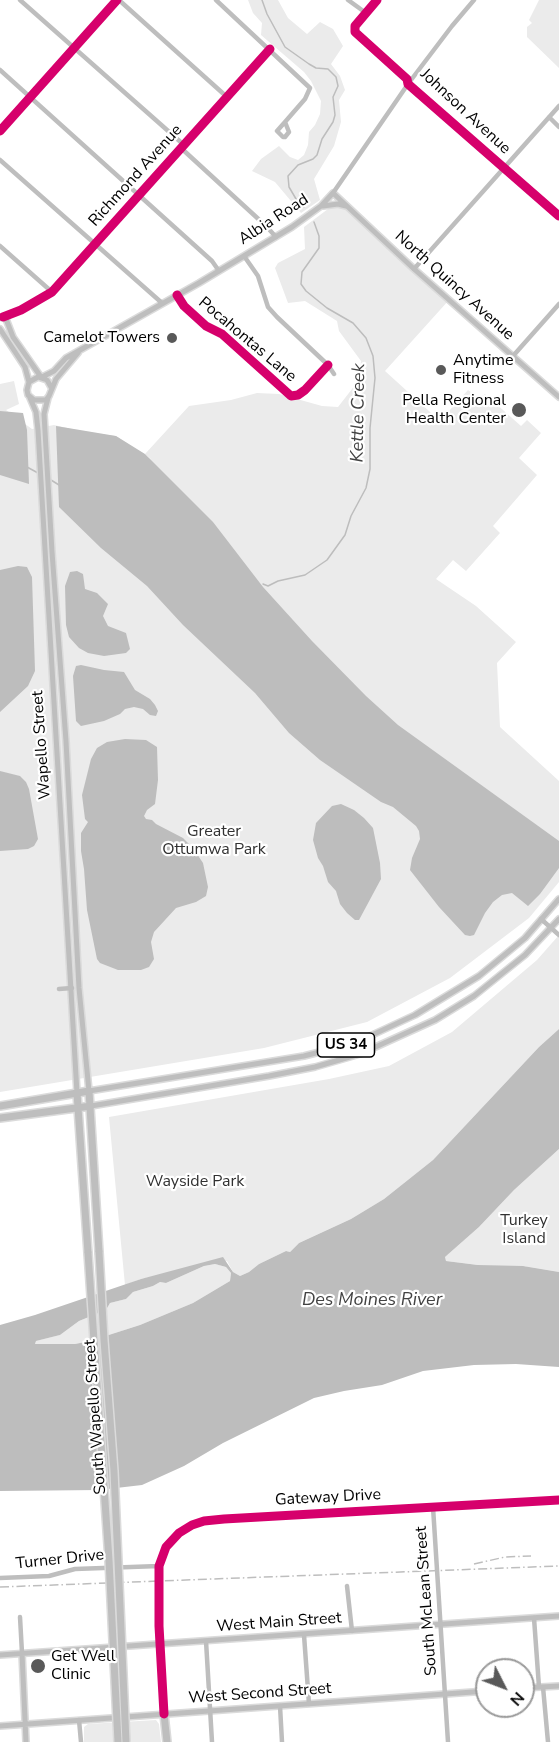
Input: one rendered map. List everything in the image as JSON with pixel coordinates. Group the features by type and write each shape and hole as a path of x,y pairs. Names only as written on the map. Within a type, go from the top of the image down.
{"highway":[{"name":"US 34","path":"0,1106 89,1091"},
{"name":"South Wapello Street","path":"89,1091 114,1471 126,1742"},
{"name":"South Wapello Street","path":"77,1093 109,1560 118,1742"},
{"name":"US 34","path":"0,1118 91,1106"},
{"path":"164,1714 165,1742"}],"main road":[{"name":"Albia Road","path":"41,377 54,371 66,358 276,237 321,206 333,193"},
{"name":"North Quincy Avenue","path":"333,193 559,397"},
{"path":"321,206 338,204 348,207"},
{"path":"3,318 27,358 41,377 49,382 51,387 48,398 39,402 30,398 25,367 0,329 3,318"},
{"name":"Albia Road","path":"51,387 64,368 81,350"},
{"path":"29,382 35,377 41,377"},
{"name":"Wapello Street","path":"30,398 36,412 38,430 77,1093"},
{"name":"Wapello Street","path":"48,398 44,414 52,552 66,741 79,988 89,1091"},
{"name":"US 34","path":"89,1091 304,1056 355,1043 455,993 525,938 559,899"},
{"name":"US 34","path":"91,1106 269,1076 315,1067 360,1054 435,1020 474,996 525,955 559,919"},
{"name":"West Main Street","path":"0,1654 559,1616"},
{"path":"22,1653 27,1742"},
{"path":"535,1688 559,1686"},
{"name":"West Second Street","path":"0,1726 475,1692"}],"street":[{"path":"20,0 182,147 276,237"},
{"path":"0,131 118,0 227,97"},
{"path":"216,0 310,88 305,99 285,122"},
{"path":"348,0 366,13 377,0"},
{"name":"Albia Road","path":"333,193 408,84 474,0"},
{"name":"Johnson Avenue","path":"366,13 355,26 356,32 407,79 408,84 559,216"},
{"name":"Richmond Avenue","path":"3,318 52,292 270,49"},
{"path":"0,70 212,261 219,271"},
{"path":"414,268 559,106"},
{"path":"549,117 559,127"},
{"path":"0,160 162,303"},
{"path":"0,246 52,292"},
{"path":"244,256 258,276 268,307 328,365 334,374"},
{"name":"Pocahontas Lane","path":"177,295 184,306 205,325 222,334 291,396 298,395 305,390 328,365"},
{"path":"513,356 559,304"},
{"path":"542,919 559,935"},
{"path":"59,989 72,988"},
{"name":"Gateway Drive","path":"164,1714 159,1566 166,1547 179,1533 192,1525 204,1521 559,1500"},
{"name":"South McLean Street","path":"433,1507 448,1742"},
{"name":"Turner Drive","path":"0,1578 49,1576 75,1569 159,1566"},
{"path":"347,1586 352,1631"},
{"path":"114,1590 121,1716"},
{"path":"20,1617 22,1653"},
{"path":"534,1618 548,1742"},
{"path":"304,1635 309,1704"},
{"path":"206,1641 212,1742"},
{"path":"280,1706 282,1742"},
{"path":"79,1720 81,1742"}],"green space":[{"path":"248,0 278,0 288,18 307,34 320,22 333,29 343,46 331,64 340,76 345,90 339,100 341,122 334,146 314,179 320,200 301,213 275,182 252,171 261,159 279,146 290,157 298,160 304,155 309,132 320,114 321,101 304,72 261,35 262,23 253,13"},
{"path":"539,0 559,0 559,68 527,37 527,27 532,23 529,20"},
{"name":"Greater Ottumwa Park","path":"332,206 348,207 449,300 385,371 440,421 468,390 479,398 485,394 521,426 527,420 541,433 519,458 537,475 493,526 500,533 466,571 453,560 436,579 476,606 516,642 497,663 500,727 559,781 559,882 529,918 450,978 367,1022 264,1048 0,1092 0,384 14,381 19,404 6,410 32,429 54,425 116,436 152,460 145,454 189,406 231,400 257,393 279,394 322,406 338,407 359,380 361,361 339,331 337,321 305,301 288,303 275,268 278,263 305,249 304,227"},
{"name":"Wayside Park","path":"559,935 559,1029 539,1047 433,1160 384,1199 351,1219 299,1243 290,1252 286,1251 240,1276 233,1272 227,1261 141,1279 125,1285 109,1117 329,1079 389,1066 452,1032 537,960"},
{"name":"Turkey Island","path":"559,1149 559,1272 523,1266 495,1267 446,1261 445,1257"},
{"path":"215,1264 226,1267 231,1273 230,1281 193,1303 140,1325 90,1341 75,1344 35,1344 36,1341 60,1335 79,1321 106,1310 110,1303 126,1299 133,1292 160,1282 166,1283 204,1266"},
{"path":"156,1720 159,1724 161,1742 128,1742 127,1733 115,1734 115,1742 84,1742 84,1727 88,1724"}],"water":[{"path":"0,411 23,413 27,430 29,484 0,475"},
{"path":"56,426 116,436 145,454 213,522 263,587 366,696 398,725 559,841 559,868 540,894 528,906 512,893 502,895 485,913 474,935 465,935 410,870 420,839 416,826 393,807 381,802 320,760 289,733 255,693 183,625 147,586 101,548 59,507"},
{"path":"18,566 27,567 32,577 35,671 28,686 0,712 0,570"},
{"path":"77,571 83,574 85,589 97,593 108,604 103,616 108,626 126,633 130,649 126,653 104,656 88,653 79,648 69,637 66,625 65,586 70,572"},
{"path":"76,666 124,672 135,690 155,705 158,711 156,716 134,707 125,709 120,714 104,721 81,726 76,721 73,676"},
{"path":"125,739 146,740 157,747 158,780 155,804 147,810 144,816 183,838 193,848 203,863 208,887 206,896 196,902 176,908 154,932 151,942 154,959 149,967 141,970 118,970 100,963 97,959 87,910 81,851 81,833 88,822 85,819 82,795 91,759 97,748 107,742"},
{"path":"0,771 20,776 29,789 38,839 34,846 28,849 0,851"},
{"path":"341,804 354,810 373,828 380,863 381,879 359,920 355,920 340,904 336,891 328,882 313,840 316,823 332,806"},
{"name":"Des Moines River","path":"559,1029 559,1149 445,1257 446,1261 478,1265 523,1266 559,1272 559,1367 516,1364 474,1365 423,1371 382,1385 314,1398 223,1443 184,1466 142,1485 99,1490 0,1491 0,1325 141,1279 223,1257 233,1272 240,1276 286,1251 290,1252 299,1243 351,1219 384,1199 433,1160 539,1047","holes":["215,1264 226,1267 231,1273 230,1281 193,1303 140,1325 75,1344 35,1344 36,1341 60,1335 79,1321 106,1310 110,1303 126,1299 133,1292 160,1282 166,1283 204,1266"]}],"waterway":[{"name":"Kettle Creek","path":"262,0 285,47 316,68 328,69 336,77 338,86 333,97 335,115 333,122 322,139 317,155 298,165 288,176 289,187 299,204 304,207"},
{"name":"Kettle Creek","path":"263,584 268,586 278,581 305,575 327,560 345,535 351,516 366,488 370,469 370,428 375,378 373,356 366,338 353,323 327,308 301,284 302,272 319,248 319,236 314,222"},
{"path":"27,467 38,473"},
{"path":"51,480 59,485"}],"railway":[{"path":"474,1564 505,1557 531,1556"},
{"path":"0,1587 559,1566"}],"cycle path":[{"path":"0,131 117,0"},
{"path":"377,0 355,26 355,32 407,79 408,84 559,216"},
{"path":"3,317 21,310 52,292 270,49"},
{"path":"177,295 184,306 206,326 222,334 291,396 298,395 305,390 328,365"},
{"path":"164,1714 159,1626 159,1566 166,1547 179,1533 192,1525 224,1519 559,1500"}],"place":[{"name":"Camelot Towers","path":"172,338"},
{"name":"Anytime Fitness","path":"441,370"},
{"name":"Pella Regional Health Center","path":"519,410"},
{"name":"Get Well Clinic","path":"38,1666"}]}
